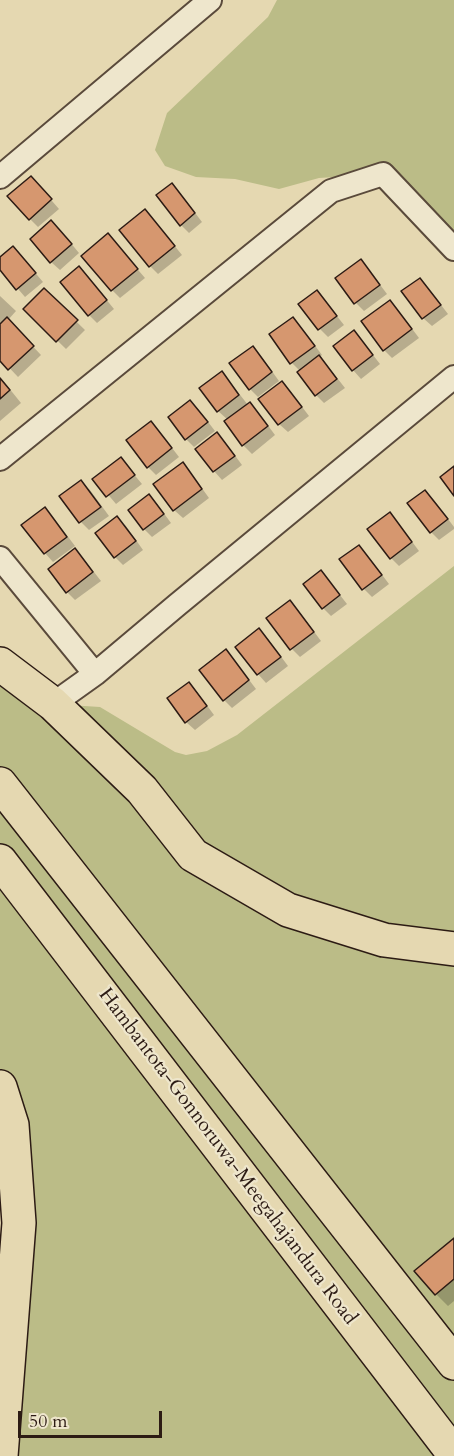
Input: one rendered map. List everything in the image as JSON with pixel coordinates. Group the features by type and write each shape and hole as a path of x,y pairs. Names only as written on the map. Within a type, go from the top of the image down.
{"main road":[{"path":"0,664 53,704 142,790 193,855 288,910 384,940 454,949"},
{"path":"0,784 454,1363"},
{"name":"Hambantota-Gonnoruwa-Meegahajandura Road","path":"0,861 454,1454"},
{"path":"0,1087 12,1125 19,1223 1,1456"}],"street":[{"path":"0,177 210,0"},
{"path":"0,459 331,190 383,174 454,249"},
{"path":"53,704 95,674 454,377"},
{"path":"0,558 95,674"}],"green space":[{"path":"277,0 454,0 454,249 383,174 319,178 279,189 235,179 196,177 165,166 155,150 167,113 268,17"},
{"path":"454,566 454,1456 1,1456 19,1223 0,1087 0,664 53,704 100,707 175,752 186,755 207,751 237,735"}],"building":[{"path":"31,176 52,199 29,220 7,196"},
{"path":"172,183 195,213 180,226 156,195"},
{"path":"145,209 175,246 149,267 119,230"},
{"path":"51,220 72,244 50,263 30,239"},
{"path":"108,233 138,269 111,291 81,256"},
{"path":"13,246 36,273 16,290 0,270 0,257"},
{"path":"361,259 380,285 354,304 335,278"},
{"path":"79,266 107,300 88,316 60,282"},
{"path":"420,278 441,305 422,319 401,291"},
{"path":"44,288 78,320 56,342 23,309"},
{"path":"317,290 337,316 318,330 298,304"},
{"path":"390,300 412,329 383,351 361,321"},
{"path":"7,317 34,346 8,370 0,361 0,324"},
{"path":"293,317 315,346 290,364 269,334"},
{"path":"354,330 373,355 352,371 333,346"},
{"path":"253,346 272,372 249,390 229,363"},
{"path":"319,355 337,379 315,396 297,372"},
{"path":"222,371 239,395 217,412 199,388"},
{"path":"0,378 10,390 0,399"},
{"path":"282,381 302,407 278,425 258,399"},
{"path":"190,400 208,422 185,440 168,417"},
{"path":"250,402 268,426 242,446 224,421"},
{"path":"151,421 172,448 147,468 126,440"},
{"path":"217,432 235,456 213,472 195,449"},
{"path":"121,457 135,475 106,497 92,479"},
{"path":"183,462 202,489 173,511 153,484"},
{"path":"454,466 454,496 440,477"},
{"path":"81,480 101,507 79,523 59,496"},
{"path":"425,490 448,519 430,533 407,503"},
{"path":"149,494 164,514 143,530 128,510"},
{"path":"45,507 67,537 44,554 21,525"},
{"path":"390,512 412,542 390,559 367,529"},
{"path":"117,516 136,541 114,558 95,533"},
{"path":"359,545 382,575 362,590 339,559"},
{"path":"75,548 93,572 66,593 48,569"},
{"path":"321,570 340,595 322,609 303,584"},
{"path":"290,600 314,632 290,650 266,618"},
{"path":"259,628 281,657 257,675 235,647"},
{"path":"226,649 249,680 223,701 199,670"},
{"path":"189,682 207,706 185,723 167,698"},
{"path":"454,1238 454,1279 435,1295 414,1271"}]}
